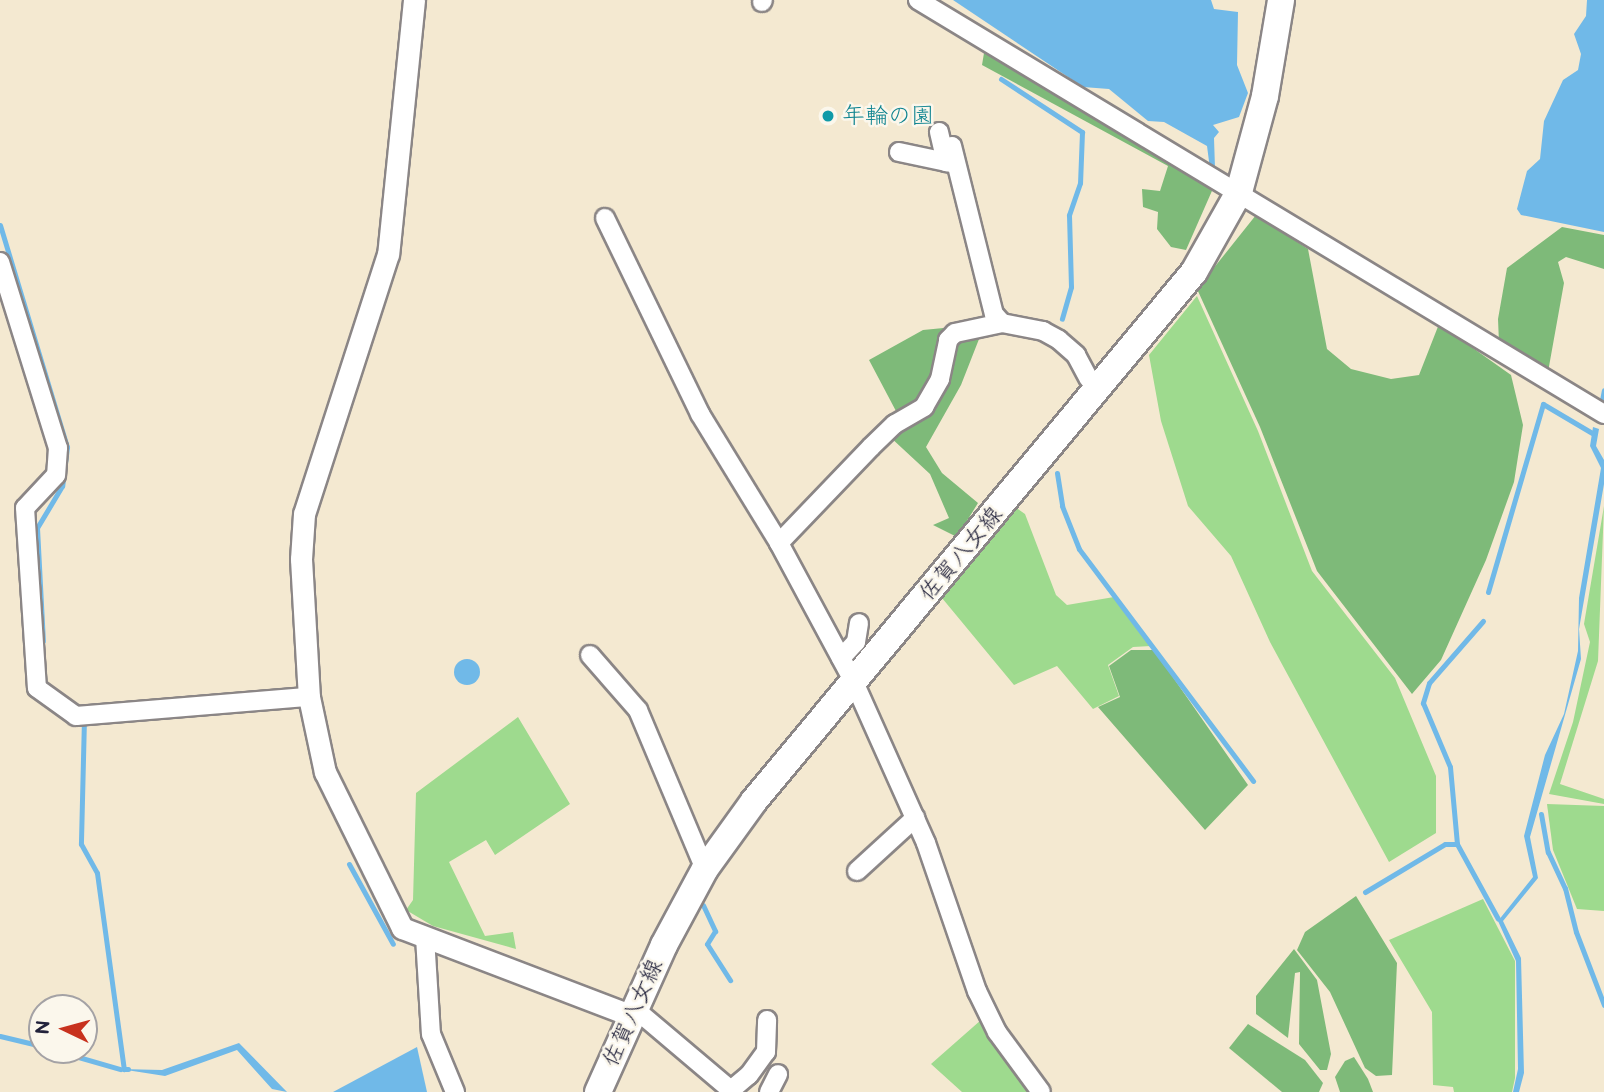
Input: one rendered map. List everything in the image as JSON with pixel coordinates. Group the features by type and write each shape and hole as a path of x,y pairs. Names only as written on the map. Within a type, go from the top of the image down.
{"main road":[{"name":"佐賀八女線","path":"598,1092 633,1013 705,869 754,801 1194,272 1239,192 1265,96 1281,0"}],"street":[{"path":"414,0 388,254 304,514 301,559 309,697 325,772 394,919 402,928 633,1013 733,1091 766,1052 767,1020"},
{"path":"918,0 1604,414"},
{"path":"939,132 951,157 994,314 1002,323"},
{"path":"899,152 951,157"},
{"path":"605,218 700,414 779,542 854,682 915,818 977,991 997,1032 1041,1092"},
{"path":"0,262 58,448 56,475 25,508 37,688 76,716 309,697"},
{"path":"779,542 879,439 924,407 940,379 948,340 955,333 1002,323 1043,331 1059,340 1076,355 1089,379"},
{"path":"841,658 856,642 859,622"},
{"path":"590,655 638,710 705,869"},
{"path":"857,871 915,818"},
{"path":"425,937 430,1034 455,1092"},
{"path":"769,1092 778,1074"}],"green space":[{"path":"977,43 1215,184 1186,250 1171,247 1157,229 1158,212 1143,207 1142,189 1160,191 1168,166 982,65 984,53"},
{"path":"1256,215 1308,249 1327,349 1351,369 1391,379 1419,375 1439,324 1511,375 1523,425 1514,482 1486,560 1441,660 1412,694 1317,571 1260,427 1197,289"},
{"path":"1562,227 1604,235 1604,269 1566,257 1558,262 1564,283 1548,372 1499,343 1498,319 1507,268"},
{"path":"1197,296 1258,431 1312,571 1395,678 1436,776 1436,833 1389,862 1270,642 1231,556 1188,506 1161,421 1149,355"},
{"path":"964,326 981,334 961,385 926,447 942,473 978,503 957,537 933,525 949,518 930,474 889,436 897,413 869,360 923,330"},
{"path":"1604,506 1598,661 1560,784 1604,799 1604,804 1549,794 1573,722 1590,642 1584,624"},
{"path":"1015,507 1025,514 1056,595 1067,605 1114,597 1151,646 1133,647 1108,665 1119,696 1093,709 1057,666 1014,685 942,598"},
{"path":"1131,650 1154,650 1248,785 1205,830 1098,707 1120,697 1109,666"},
{"path":"518,717 570,804 495,855 486,840 449,862 485,936 513,932 516,949 433,926 406,910 413,900 416,793"},
{"path":"1547,804 1604,806 1604,911 1577,909 1553,850"},
{"path":"1356,896 1397,963 1392,1075 1376,1076 1365,1068 1330,992 1297,950 1305,932"},
{"path":"1483,899 1515,961 1515,1078 1512,1092 1454,1092 1453,1087 1433,1085 1432,1012 1389,940"},
{"path":"1294,949 1317,980 1331,1054 1327,1070 1320,1070 1299,1044 1300,972 1295,973 1288,1038 1256,1014 1256,996"},
{"path":"981,1020 1032,1092 962,1092 931,1064"},
{"path":"1248,1024 1305,1060 1323,1083 1319,1092 1282,1092 1229,1048"},
{"path":"1354,1057 1373,1092 1340,1092 1335,1077 1345,1061"}],"water":[{"path":"953,0 1211,0 1214,9 1238,12 1237,65 1248,93 1239,117 1213,125 1219,132 1214,138 1215,168 1210,169 1207,146 1164,122 1148,121 1109,89 1083,87"},
{"path":"1587,0 1604,0 1604,232 1521,215 1517,209 1527,171 1540,159 1544,121 1563,80 1578,70 1581,54 1574,34 1586,16"},
{"path":"1593,427 1599,429 1596,446 1604,460 1604,484 1579,629 1581,659 1530,837 1538,878 1503,921 1521,958 1524,1073 1519,1092 1513,1092 1518,1069 1516,961 1498,921 1533,877 1524,836 1545,755 1564,714 1578,651 1579,598 1601,468 1590,446"},
{"path":"467,659 476,663 480,672 476,681 467,685 458,681 454,672 458,663"},
{"path":"239,1043 287,1092 272,1089 237,1050 165,1076 120,1069 162,1070"},
{"path":"417,1047 427,1092 333,1092"}],"waterway":[{"path":"1001,79 1082,132 1080,183 1069,215 1071,287 1062,319"},
{"path":"0,225 67,447 62,486 37,528 43,641"},
{"path":"1602,400 1604,390"},
{"path":"1488,592 1543,404 1592,433"},
{"path":"1057,473 1062,506 1079,549 1253,781"},
{"path":"1483,621 1429,683 1423,703 1450,767 1457,844 1498,919"},
{"path":"84,718 81,844 97,873 124,1069 128,1069"},
{"path":"1541,814 1548,852 1565,888 1576,932 1604,1005"},
{"path":"1365,892 1445,844 1457,844"},
{"path":"349,864 393,944"},
{"path":"703,905 715,931 707,944 730,980"},
{"path":"0,1036 28,1043"},
{"path":"98,1063 120,1069"}],"place":[{"name":"年輪の園","path":"828,116"}]}
